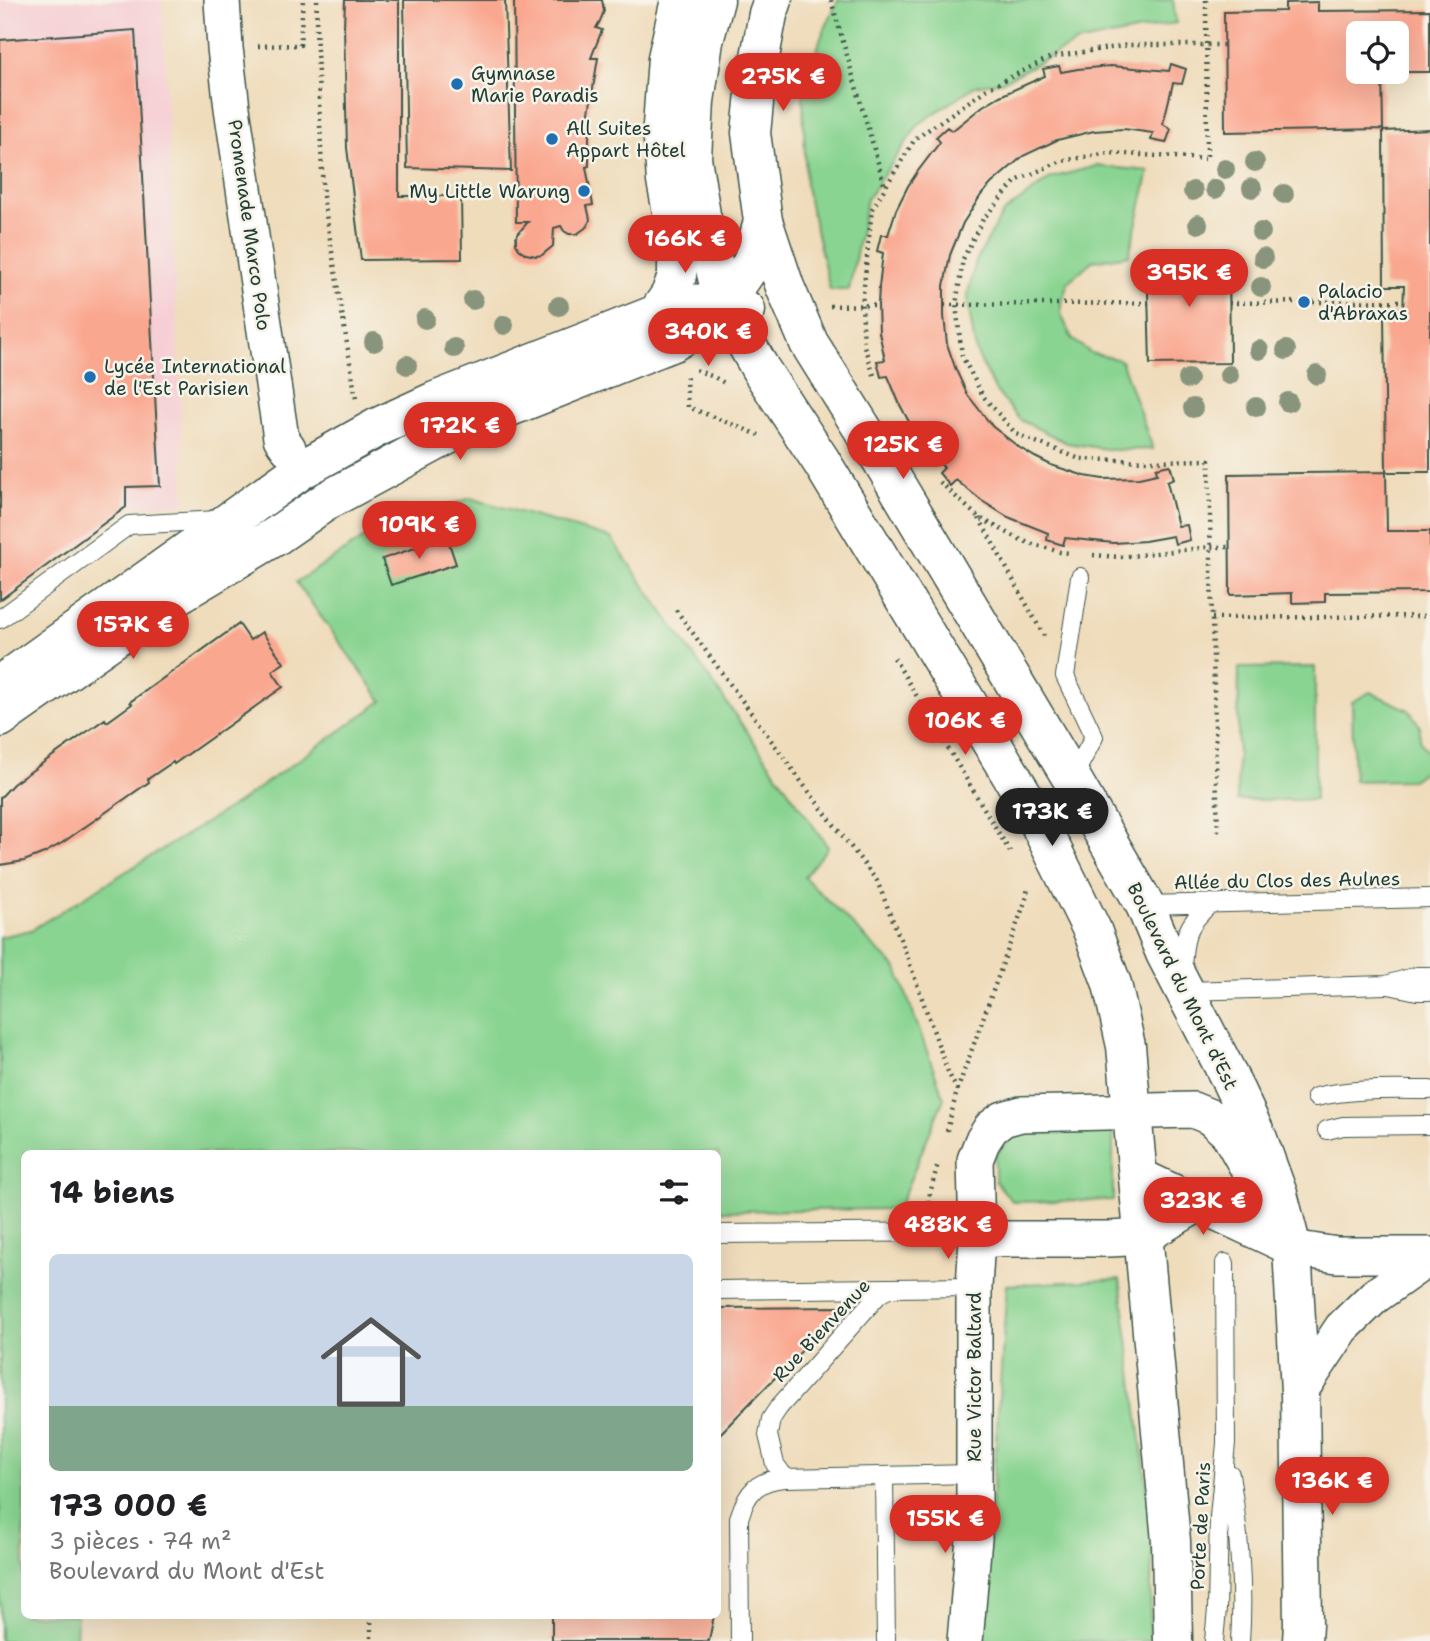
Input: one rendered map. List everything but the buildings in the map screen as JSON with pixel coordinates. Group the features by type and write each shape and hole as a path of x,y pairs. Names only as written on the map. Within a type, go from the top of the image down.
{"main road":[{"path":"673,342 670,295 677,276 677,237 666,181 662,126 667,58 680,0"},
{"path":"715,0 704,41 695,101 692,158 701,215 724,304 761,370 821,461 1034,813 1092,930 1112,984 1126,1046 1171,1541 1173,1641"},
{"name":"Boulevard du Mont d'Est","path":"773,0 757,73 751,133 763,221 785,287 816,355 867,436 1145,905 1165,953 1258,1139 1278,1194 1292,1248 1300,1391 1302,1641"},
{"path":"724,304 752,263 763,221"},
{"path":"673,342 677,306 701,302 724,304 745,309 763,322 790,368 889,513 988,683 1041,729"},
{"path":"0,718 164,603 227,538 294,459 378,427 435,401 673,342 718,337 749,348"},
{"path":"0,685 227,538 276,536 328,500 472,422 673,342"},
{"path":"276,536 310,485 294,459"},
{"path":"987,736 1033,762 1106,878 1124,896 1145,905"}],"street":[{"name":"Promenade Marco Polo","path":"222,0 225,48 281,438 294,459"},
{"name":"Rue Victor Baltard","path":"965,1641 974,1538 974,1287 977,1238 975,1160 991,1128 1003,1119 1021,1114 1193,1110 1210,1117 1228,1133 1292,1248"},
{"path":"1137,1175 1292,1248 1337,1255 1430,1256"},
{"path":"977,1238 1143,1237 1198,1204"},
{"path":"1300,1391 1342,1328 1375,1296 1430,1256"}],"lane":[{"path":"0,619 129,525 227,538"},
{"path":"1072,779 1094,737 1065,676 1080,577"},
{"name":"Allée du Clos des Aulnes","path":"1145,905 1430,898"},
{"path":"1211,903 1197,915 1188,929 1183,946 1184,988 1386,985 1430,991"},
{"path":"1386,985 1417,976 1430,976"},
{"path":"1316,1097 1340,1091 1430,1090"},
{"path":"1327,1130 1343,1126 1430,1125"},
{"path":"721,1234 961,1232 977,1238"},
{"path":"1225,1264 1226,1443"},
{"name":"Rue Bienvenue","path":"785,1478 775,1464 768,1435 771,1419 779,1406 879,1294 890,1288 974,1287"},
{"path":"721,1290 890,1288"},
{"name":"Porte de Paris","path":"1214,1641 1219,1517 1226,1443"},
{"name":"Porte de Paris","path":"1226,1443 1238,1526 1242,1606 1240,1641"},
{"path":"740,1641 739,1518 743,1504 755,1488 770,1479 785,1478 974,1474"},
{"path":"884,1477 886,1641"}],"path":[{"path":"225,48 300,45 303,0"},
{"path":"317,0 323,196 358,410"},
{"path":"831,0 885,187"},
{"path":"1206,0 1207,159 1109,153 1061,161 1016,181 983,219 963,259 956,305 962,356 983,396 1016,434 1080,459 1209,460 1218,835"},
{"path":"876,381 864,346 862,304 872,209 915,139 987,89 1051,57 1129,45 1225,45"},
{"path":"1229,303 1404,301"},
{"path":"944,305 1149,303"},
{"path":"862,304 878,305"},
{"path":"673,342 686,381 688,407 763,437"},
{"path":"933,476 978,517 1023,541 1072,553"},
{"path":"978,517 1065,676"},
{"path":"1084,554 1121,557 1230,547"},
{"path":"676,610 877,881 957,1091"},
{"path":"1212,618 1430,616"},
{"path":"890,650 1015,862"},
{"path":"953,1108 1026,899 1029,888 1027,882"},
{"path":"371,1619 371,1641"}],"shaded area":[{"name":"Lycée International de l'Est Parisien","path":"0,0 162,0 185,504 132,506 0,602"}],"green space":[{"path":"838,0 1173,0 1176,23 1076,43 1003,81 975,86 919,124 867,199 849,290 830,290 806,187 803,98 820,40"},
{"path":"1096,166 1149,171 1129,255 1092,261 1068,282 1061,304 1061,314 1072,339 1091,353 1121,360 1153,449 1113,450 1067,443 1020,420 995,390 976,352 968,293 976,261 1003,213 1051,178"},
{"path":"470,498 611,538 828,847 804,877 897,969 944,1098 898,1209 721,1211 721,1150 21,1150 21,1619 77,1619 76,1641 0,1641 0,937 31,930 239,802 382,701 296,582 374,532"},
{"path":"1315,667 1315,800 1237,800 1239,668"},
{"path":"1370,692 1409,710 1420,726 1420,742 1430,754 1430,767 1412,780 1354,781 1352,702"},
{"path":"1113,1129 1113,1200 1013,1202 995,1181 995,1157 1013,1134"},
{"path":"1120,1279 1153,1533 1149,1641 982,1641 1007,1285"}],"place":[{"name":"Gymnase Marie Paradis","path":"457,84"},
{"name":"All Suites Appart Hôtel","path":"552,139"},
{"name":"My Little Warung","path":"584,191"},
{"name":"Palacio d'Abraxas","path":"1304,302"},
{"name":"Lycée International de l'Est Parisien","path":"90,377"}]}
